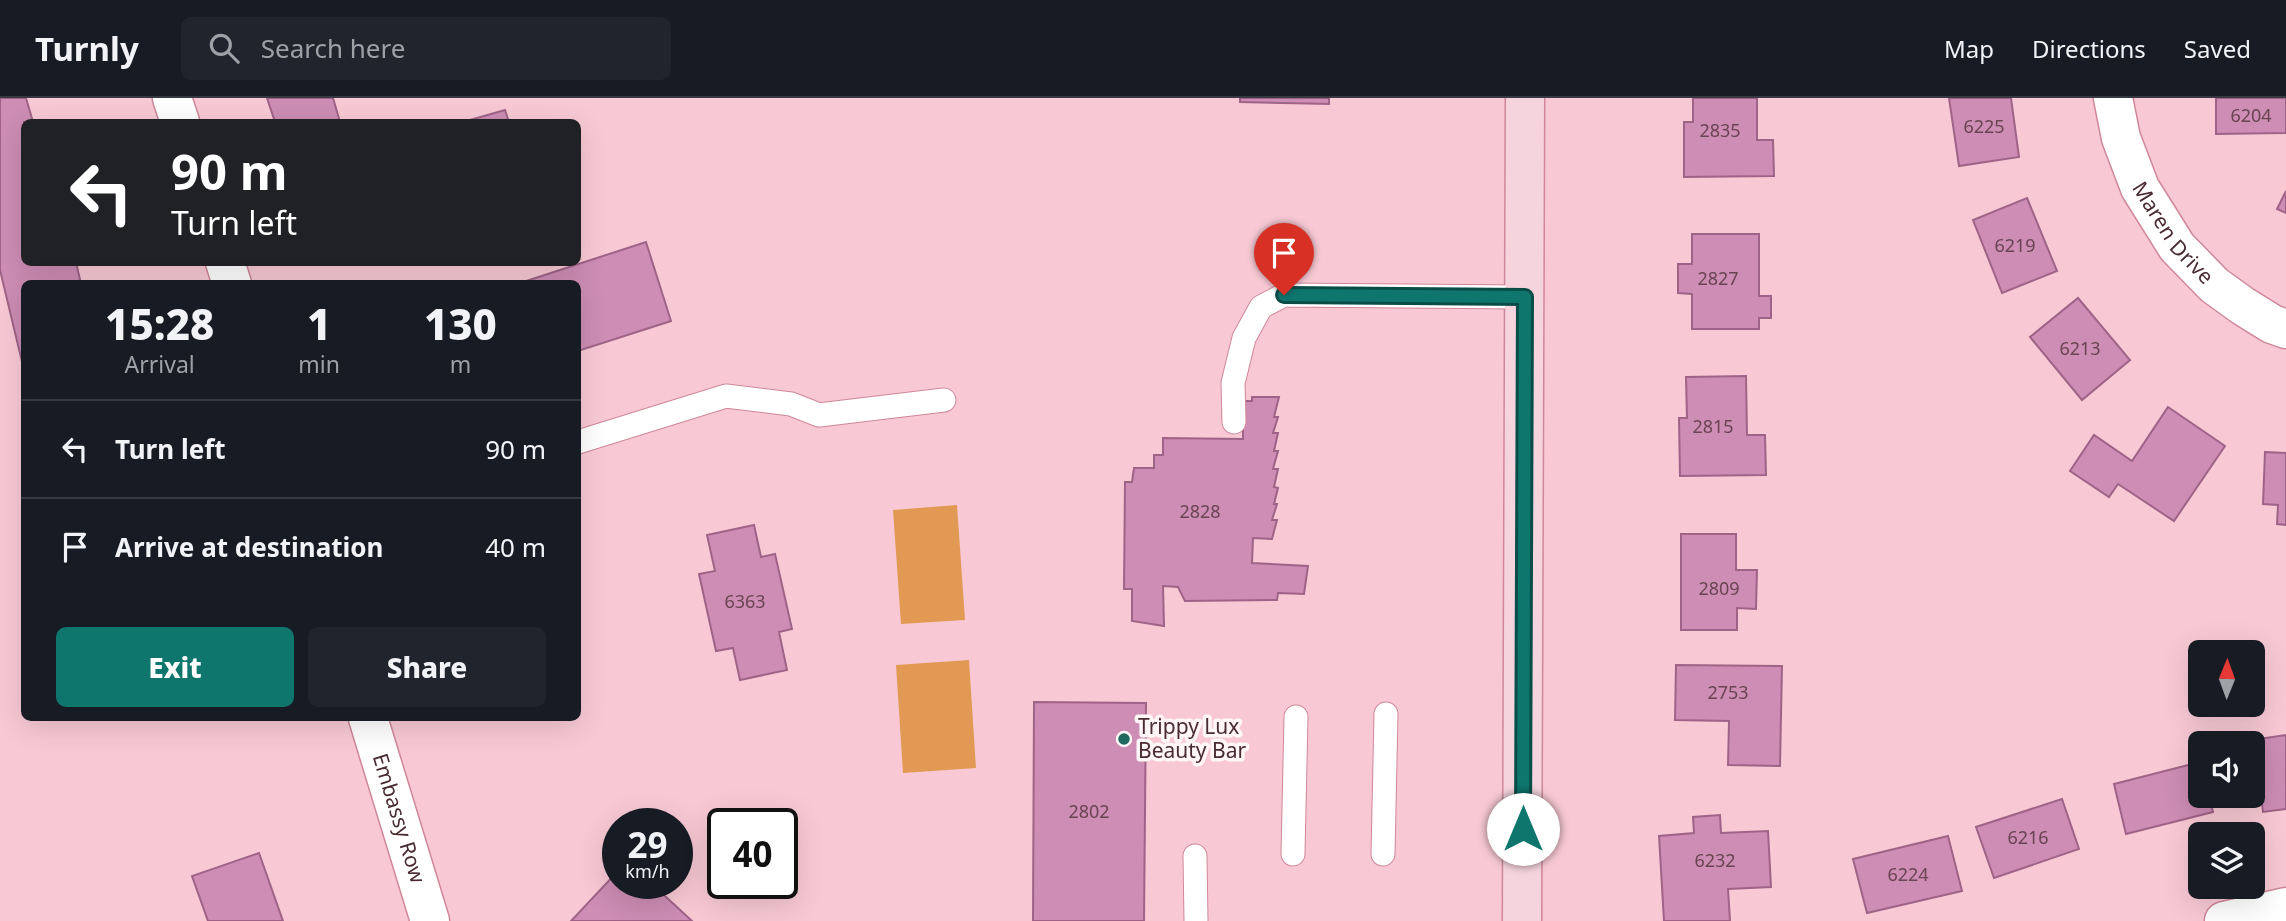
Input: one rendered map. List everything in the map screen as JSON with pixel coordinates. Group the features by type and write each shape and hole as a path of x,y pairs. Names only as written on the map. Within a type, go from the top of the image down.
{"street":[{"path":"172,98 179,119"},
{"path":"1522,921 1525,98"},
{"name":"Maren Drive","path":"2113,98 2121,138 2140,188 2177,247 2214,285 2272,324 2286,329"},
{"name":"Embassy Row","path":"369,721 430,921"},
{"path":"2224,921 2286,907"}],"lane":[{"path":"1234,422 1233,383 1244,338 1261,307 1284,295 1525,297"},
{"path":"581,441 726,396 792,404 819,415 944,400"},
{"path":"1383,855 1386,714"},
{"path":"1293,853 1296,718"},
{"path":"1195,856 1196,921"}],"shaded area":[{"path":"957,505 965,620 901,624 893,510"},
{"path":"969,660 976,768 903,773 896,665"}],"building":[{"path":"0,98 26,98 32,119 21,119 21,266 77,266 80,280 21,280 21,358 0,270"},
{"path":"267,98 333,98 339,119 274,119"},
{"path":"1240,98 1329,98 1329,104 1240,102"},
{"path":"1693,98 1757,98 1757,140 1773,140 1774,176 1684,177 1684,122 1693,122"},
{"path":"1949,98 2011,98 2019,157 1959,166"},
{"path":"2216,98 2286,98 2286,133 2216,134"},
{"path":"505,110 508,119 474,119"},
{"path":"2286,191 2286,213 2277,209"},
{"path":"2027,198 2057,271 2002,293 1973,220"},
{"path":"1692,234 1759,234 1759,296 1771,296 1771,318 1759,318 1759,329 1692,329 1692,294 1678,293 1678,264 1692,264"},
{"path":"646,242 671,321 581,350 581,280 529,280 572,266 581,266 581,263"},
{"path":"2078,298 2130,360 2082,400 2030,337"},
{"path":"1746,376 1747,435 1765,435 1766,475 1680,476 1679,418 1687,418 1686,377"},
{"path":"1252,397 1279,397 1274,417 1278,417 1273,433 1278,433 1274,451 1278,451 1273,469 1278,469 1274,487 1278,488 1272,520 1277,520 1272,539 1253,538 1252,563 1308,566 1304,594 1278,593 1277,600 1185,601 1178,587 1163,586 1164,626 1132,621 1132,589 1124,589 1125,482 1132,482 1134,468 1154,468 1154,455 1163,455 1163,438 1243,439 1243,401 1252,401"},
{"path":"2168,407 2225,446 2174,521 2118,484 2109,497 2070,471 2094,435 2132,461"},
{"path":"2265,452 2286,453 2286,525 2277,524 2278,505 2263,504"},
{"path":"754,525 761,557 775,554 792,629 779,632 787,670 740,680 733,648 716,651 699,574 715,571 707,535"},
{"path":"1681,534 1736,534 1736,570 1757,570 1756,609 1737,608 1737,630 1681,630"},
{"path":"1676,665 1782,666 1780,766 1728,765 1729,721 1675,720"},
{"path":"1034,702 1146,703 1144,921 1033,921"},
{"path":"2286,735 2286,809 2263,812 2265,738"},
{"path":"2188,765 2188,808 2212,808 2213,812 2126,834 2114,784"},
{"path":"2062,799 2079,849 1994,878 1976,827"},
{"path":"1720,815 1721,833 1768,831 1771,887 1728,889 1730,921 1664,921 1659,836 1694,833 1693,817"},
{"path":"1948,836 1962,891 1867,913 1853,859"},
{"path":"259,853 283,921 208,921 192,876"},
{"path":"602,888 602,899 668,899 692,921 571,921"}],"place":[{"name":"Trippy Lux Beauty Bar","path":"1124,739"}],"route":[{"path":"1284,295 1525,297 1523,829"}]}
